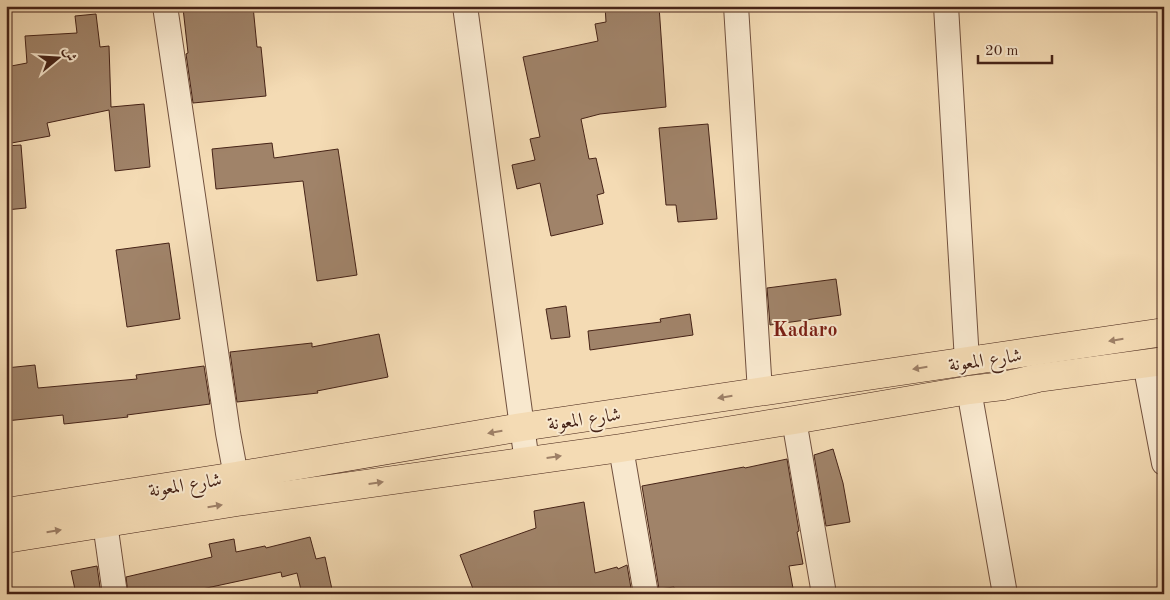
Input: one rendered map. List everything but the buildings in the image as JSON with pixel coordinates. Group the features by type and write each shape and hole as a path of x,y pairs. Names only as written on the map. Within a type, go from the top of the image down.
{"highway":[{"name":"شارع المعونة","path":"6,512 522,428 1164,332"},
{"path":"1038,378 1039,351"},
{"name":"شارع المعونة","path":"6,539 237,502 621,448 968,390 1003,386 1038,378 1154,362"}],"street":[{"path":"165,6 236,476"},
{"path":"465,6 527,461"},
{"path":"736,6 760,392"},
{"path":"946,6 967,361"},
{"path":"1154,362 1164,463"},
{"path":"968,390 1006,594"},
{"path":"794,420 824,594"},
{"path":"621,448 646,594"},
{"path":"105,523 115,594"}],"district":[{"name":"Kadaro","path":"805,329"}]}
